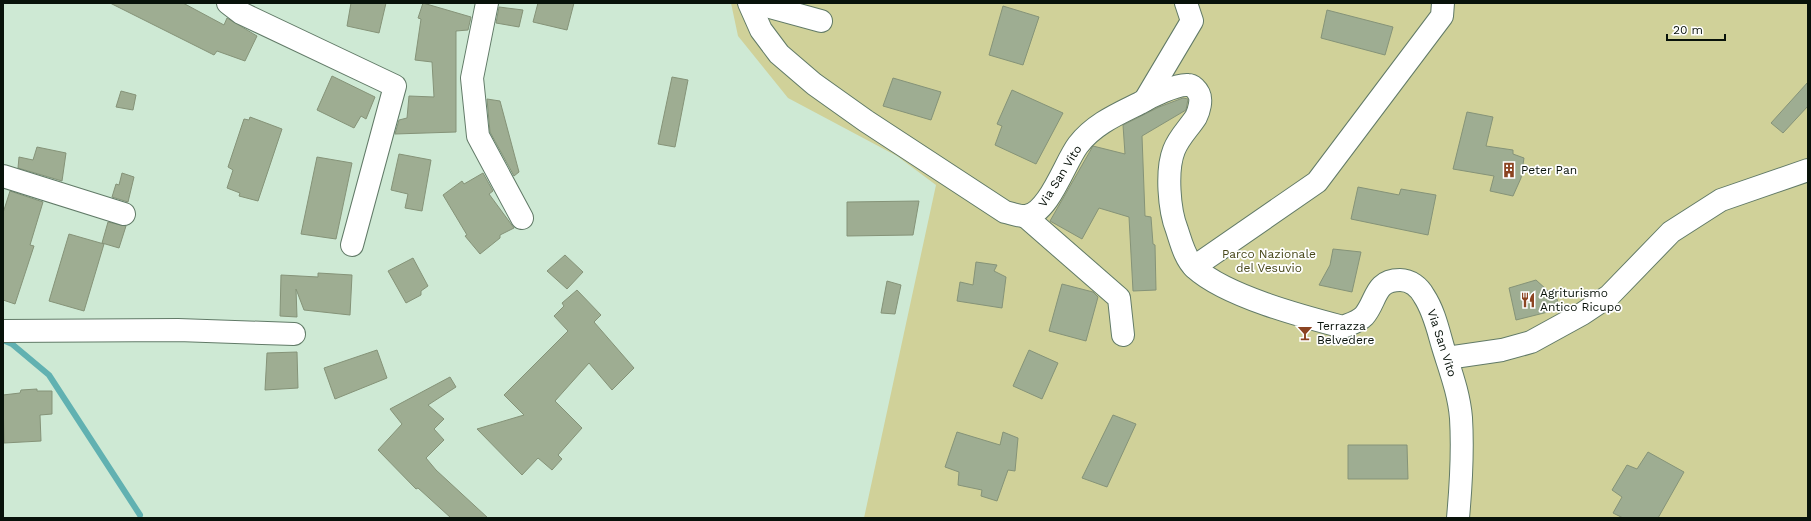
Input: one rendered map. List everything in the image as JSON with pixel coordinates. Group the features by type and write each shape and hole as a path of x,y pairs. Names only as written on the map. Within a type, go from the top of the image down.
{"street":[{"path":"228,3 241,13 395,86 352,245"},
{"path":"488,3 472,78 478,136 522,218"},
{"name":"Via San Vito","path":"749,3 762,30 779,54 814,84 866,121 1005,212 1025,216 1038,211 1053,190 1078,145 1094,128 1145,100 1176,87 1188,85 1195,88 1200,96 1200,106 1195,117 1174,150 1170,166 1170,193 1175,225 1185,251 1194,267 1217,283 1265,304 1343,327 1355,323 1364,315 1378,289 1389,281 1401,280 1415,284 1424,295 1432,310 1453,375 1461,417 1461,476 1458,518"},
{"path":"755,3 821,21"},
{"path":"1145,100 1192,21 1186,3"},
{"path":"1194,267 1317,182 1442,16 1443,3"},
{"path":"1447,358 1502,350 1531,342 1582,314 1609,296 1671,232 1721,200 1808,170"},
{"path":"3,176 124,214"},
{"path":"1025,216 1120,298 1123,335"},
{"path":"5,331 178,330 294,334"}],"green space":[{"name":"Parco Nazionale del Vesuvio","path":"731,3 1808,3 1808,518 864,518 936,185 897,156 788,98 738,36"}],"building":[{"path":"110,3 183,3 224,25 227,18 257,36 245,61 217,51 214,55"},
{"path":"351,3 386,3 379,33 347,26"},
{"path":"423,3 471,17 468,30 456,31 456,132 395,134 399,120 407,118 409,96 434,97 432,62 415,60 421,19 418,18"},
{"path":"538,3 574,3 567,30 533,22"},
{"path":"1003,6 1039,17 1023,65 989,55"},
{"path":"499,7 523,10 519,27 496,23"},
{"path":"1327,10 1393,27 1385,55 1321,38"},
{"path":"332,76 375,97 366,119 361,116 354,128 317,110"},
{"path":"672,77 688,80 675,147 658,144"},
{"path":"893,78 941,92 931,120 883,106"},
{"path":"1808,82 1808,106 1783,133 1771,123"},
{"path":"1012,90 1063,113 1036,164 995,145 1002,126 997,124"},
{"path":"121,91 136,95 133,110 116,107"},
{"path":"1183,98 1188,99 1186,110 1142,136 1145,216 1151,217 1153,244 1155,245 1156,290 1133,291 1129,217 1099,208 1082,239 1050,221 1093,146 1125,154 1123,125 1159,107"},
{"path":"487,99 500,101 519,172 514,176 490,132"},
{"path":"1467,112 1493,117 1486,146 1513,150 1513,154 1524,158 1521,178 1513,196 1490,191 1494,176 1453,169"},
{"path":"250,117 282,129 258,201 239,196 240,193 227,188 233,170 228,167 244,119 249,120"},
{"path":"37,147 66,153 62,181 18,168 19,157 33,160"},
{"path":"399,154 431,160 422,211 405,208 408,194 391,190"},
{"path":"317,157 352,163 336,239 301,234"},
{"path":"122,173 134,177 128,202 112,197 116,184 119,185"},
{"path":"483,173 493,191 489,194 514,228 500,235 500,238 480,254 465,236 467,235 443,195 462,181 464,184"},
{"path":"1358,187 1399,195 1401,189 1436,195 1428,235 1351,219"},
{"path":"10,191 43,202 30,245 34,246 15,304 3,300 3,213"},
{"path":"919,201 913,235 847,236 847,202"},
{"path":"108,222 126,226 119,248 102,243"},
{"path":"69,234 104,244 84,311 49,301"},
{"path":"1333,249 1361,252 1352,292 1319,285 1330,265"},
{"path":"565,255 583,272 567,289 547,271"},
{"path":"413,258 428,286 421,291 421,295 406,303 388,271"},
{"path":"976,262 997,265 994,271 1006,277 1002,308 957,301 960,282 973,285"},
{"path":"318,273 352,275 350,315 304,310 296,289 297,317 280,316 281,275 318,277"},
{"path":"1536,280 1557,299 1560,309 1516,320 1509,288"},
{"path":"887,281 901,285 895,314 881,313"},
{"path":"1062,284 1093,292 1098,297 1086,341 1049,331"},
{"path":"577,290 601,315 594,322 634,368 612,390 589,363 555,401 582,428 558,455 562,459 552,470 538,458 522,475 477,429 524,415 504,395 568,331 554,316 564,306 562,303"},
{"path":"377,350 387,378 335,399 324,368"},
{"path":"1029,350 1058,363 1042,399 1013,386"},
{"path":"297,352 298,388 265,390 267,353"},
{"path":"450,377 456,387 428,405 444,419 434,429 444,440 426,458 436,470 488,518 451,518 418,488 416,489 378,450 402,424 390,409"},
{"path":"37,389 37,391 52,391 52,414 40,415 41,441 4,443 3,395 20,393 21,390"},
{"path":"1113,415 1136,424 1107,487 1082,478"},
{"path":"957,432 1000,445 1003,432 1018,438 1015,471 1008,470 997,501 981,496 982,490 958,485 959,472 945,467"},
{"path":"1348,445 1407,445 1408,479 1348,479"},
{"path":"1648,452 1684,472 1658,518 1623,518 1613,513 1622,497 1612,490 1627,465 1637,469"}],"waterway":[{"path":"3,340 12,344 49,375 140,515"}],"place":[{"name":"Peter Pan","path":"1509,170"},
{"name":"Agriturismo Antico Ricupo","path":"1528,300"},
{"name":"Terrazza Belvedere","path":"1305,333"}]}
